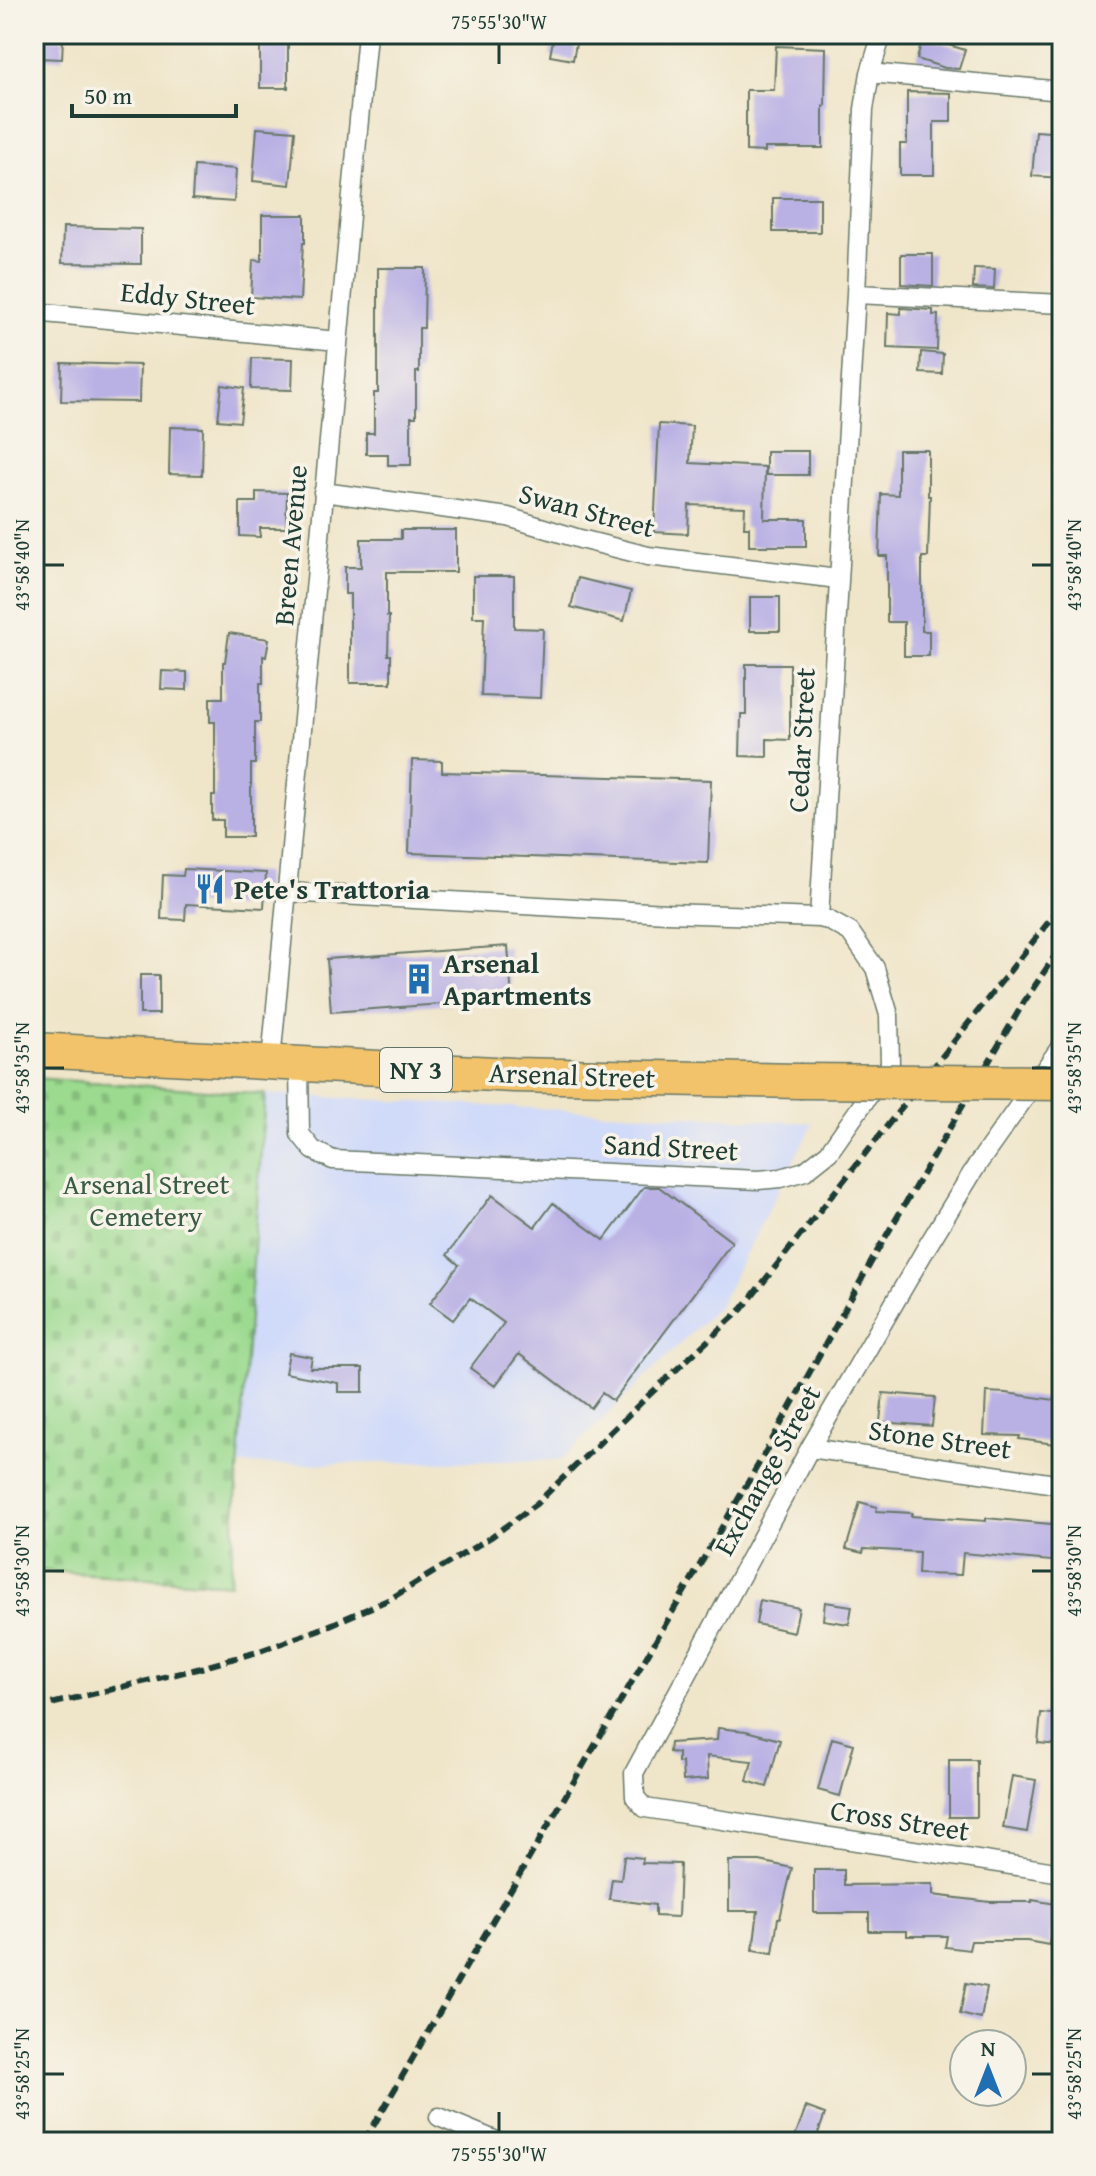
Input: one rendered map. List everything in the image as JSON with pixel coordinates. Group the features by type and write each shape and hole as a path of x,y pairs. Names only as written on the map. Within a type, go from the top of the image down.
{"highway":[{"name":"Arsenal Street","path":"34,1050 514,1075 1062,1083"}],"street":[{"name":"Breen Avenue","path":"285,1062 286,892 367,34"},
{"name":"Cedar Street","path":"819,918 864,109 870,73 882,34"},
{"path":"870,73 1062,91"},
{"path":"856,294 1062,304"},
{"name":"Eddy Street","path":"34,312 338,341"},
{"name":"Swan Street","path":"323,492 508,517 648,556 838,579"},
{"path":"286,892 667,913 819,918"},
{"name":"Sand Street","path":"285,1062 300,1134 313,1150 333,1160 758,1180 781,1178 805,1171 829,1152 890,1065 889,1015 875,968 850,932 819,918"},
{"name":"Exchange Street","path":"730,1822 645,1808 635,1797 634,1773 810,1448 928,1245 977,1165 1062,1045"},
{"name":"Stone Street","path":"810,1448 1062,1485"},
{"name":"Cross Street","path":"730,1822 1062,1873"},
{"path":"439,2117 499,2142"}],"shaded area":[{"path":"265,1094 813,1123 719,1306 561,1460 238,1465"}],"green space":[{"name":"Arsenal Street Cemetery","path":"34,1078 265,1094 230,1584 34,1570"}],"building":[{"path":"260,34 288,34 288,88 260,88"},
{"path":"554,34 577,38 573,60 550,56"},
{"path":"923,37 965,50 959,69 917,59"},
{"path":"39,38 63,39 62,59 38,58"},
{"path":"776,46 826,48 823,148 746,151 746,90 774,90"},
{"path":"907,92 951,93 951,122 934,122 934,175 900,175 900,144 907,144"},
{"path":"257,128 295,131 290,185 253,181"},
{"path":"1036,131 1062,133 1062,178 1032,176"},
{"path":"194,166 236,169 234,202 192,199"},
{"path":"773,198 820,198 820,232 773,232"},
{"path":"262,215 305,215 300,300 251,297 253,260 262,261"},
{"path":"63,227 141,229 141,264 62,263"},
{"path":"901,254 933,254 933,286 901,284"},
{"path":"378,268 425,268 424,328 419,328 419,372 416,372 416,417 411,417 411,465 388,465 388,454 366,454 366,433 374,433 374,393 378,393"},
{"path":"974,268 995,269 994,289 973,288"},
{"path":"901,308 933,310 933,315 938,315 937,350 887,348 888,313 901,314"},
{"path":"921,352 943,354 942,374 920,373"},
{"path":"252,358 293,359 292,390 251,389"},
{"path":"62,363 140,365 139,402 61,401"},
{"path":"222,385 244,388 240,422 218,420"},
{"path":"659,424 692,426 690,463 765,467 764,519 806,519 806,546 749,546 749,527 744,527 745,507 689,505 688,534 654,532"},
{"path":"170,427 203,428 202,475 169,474"},
{"path":"898,450 928,450 928,557 922,557 922,631 929,631 929,656 904,656 904,622 887,622 887,556 879,556 881,494 898,495"},
{"path":"766,451 808,451 808,475 766,475"},
{"path":"256,492 287,493 286,528 260,528 260,537 240,536 240,502 256,502"},
{"path":"401,530 456,530 456,572 387,572 391,683 350,683 350,594 345,594 345,567 361,567 361,539 401,539"},
{"path":"473,576 514,576 514,628 543,629 540,698 481,696 484,617 473,617"},
{"path":"578,578 631,591 624,621 571,607"},
{"path":"750,597 780,597 780,631 750,631"},
{"path":"229,633 269,639 266,657 263,656 263,683 260,683 260,722 255,722 255,764 251,764 251,837 223,837 223,820 212,820 215,722 210,722 210,698 223,698 223,662"},
{"path":"746,664 790,664 790,740 767,739 767,757 740,756 741,714 746,714"},
{"path":"162,671 187,672 187,690 161,689"},
{"path":"412,760 442,761 442,772 711,780 708,863 409,853"},
{"path":"184,869 266,873 264,908 186,904 185,920 161,919 163,875 183,876"},
{"name":"Arsenal Apartments","path":"508,946 512,999 331,1012 327,959"},
{"path":"140,975 159,975 159,1014 140,1014"},
{"path":"644,1187 659,1187 732,1242 613,1401 602,1393 591,1408 519,1354 495,1386 470,1368 504,1323 470,1298 453,1320 430,1303 459,1265 447,1255 492,1195 535,1227 553,1203 604,1240"},
{"path":"289,1353 312,1357 310,1368 363,1368 363,1392 338,1392 338,1383 285,1373"},
{"path":"986,1392 1062,1401 1062,1445 1019,1439 1020,1436 984,1435"},
{"path":"883,1393 935,1397 932,1426 880,1422"},
{"path":"860,1502 877,1507 876,1511 912,1513 911,1516 986,1521 986,1518 1062,1525 1062,1562 963,1553 961,1575 918,1574 919,1552 864,1549 863,1553 846,1549"},
{"path":"760,1600 799,1608 794,1632 756,1624"},
{"path":"825,1602 852,1606 849,1624 823,1620"},
{"path":"1041,1713 1061,1715 1059,1745 1038,1743"},
{"path":"718,1728 780,1740 767,1787 747,1781 752,1761 707,1756 708,1779 683,1781 682,1762 678,1763 678,1753 669,1752 670,1743 717,1740"},
{"path":"832,1738 854,1744 840,1796 818,1790"},
{"path":"949,1760 977,1760 977,1817 949,1817"},
{"path":"1012,1776 1036,1780 1027,1832 1003,1828"},
{"path":"624,1856 643,1858 642,1863 680,1864 678,1917 655,1916 655,1905 609,1899 612,1879 621,1880"},
{"path":"729,1861 760,1861 792,1868 778,1918 773,1953 753,1950 758,1911 729,1911"},
{"path":"814,1870 844,1870 844,1885 933,1884 933,1895 990,1902 1032,1900 1062,1905 1062,1932 1051,1931 1049,1945 1027,1941 971,1941 969,1950 945,1947 947,1936 907,1936 907,1931 869,1931 869,1913 814,1913"},
{"path":"966,1983 987,1987 981,2019 960,2014"},
{"path":"806,2107 825,2114 815,2142 793,2142"}],"railway":[{"path":"34,1708 197,1669 323,1628 390,1599 491,1537 536,1504 742,1309 1062,905"},
{"path":"364,2142 758,1465 879,1248 1024,1002 1062,945"}],"place":[{"name":"Pete's Trattoria","path":"210,889"},
{"name":"Arsenal Apartments","path":"419,979"}]}
